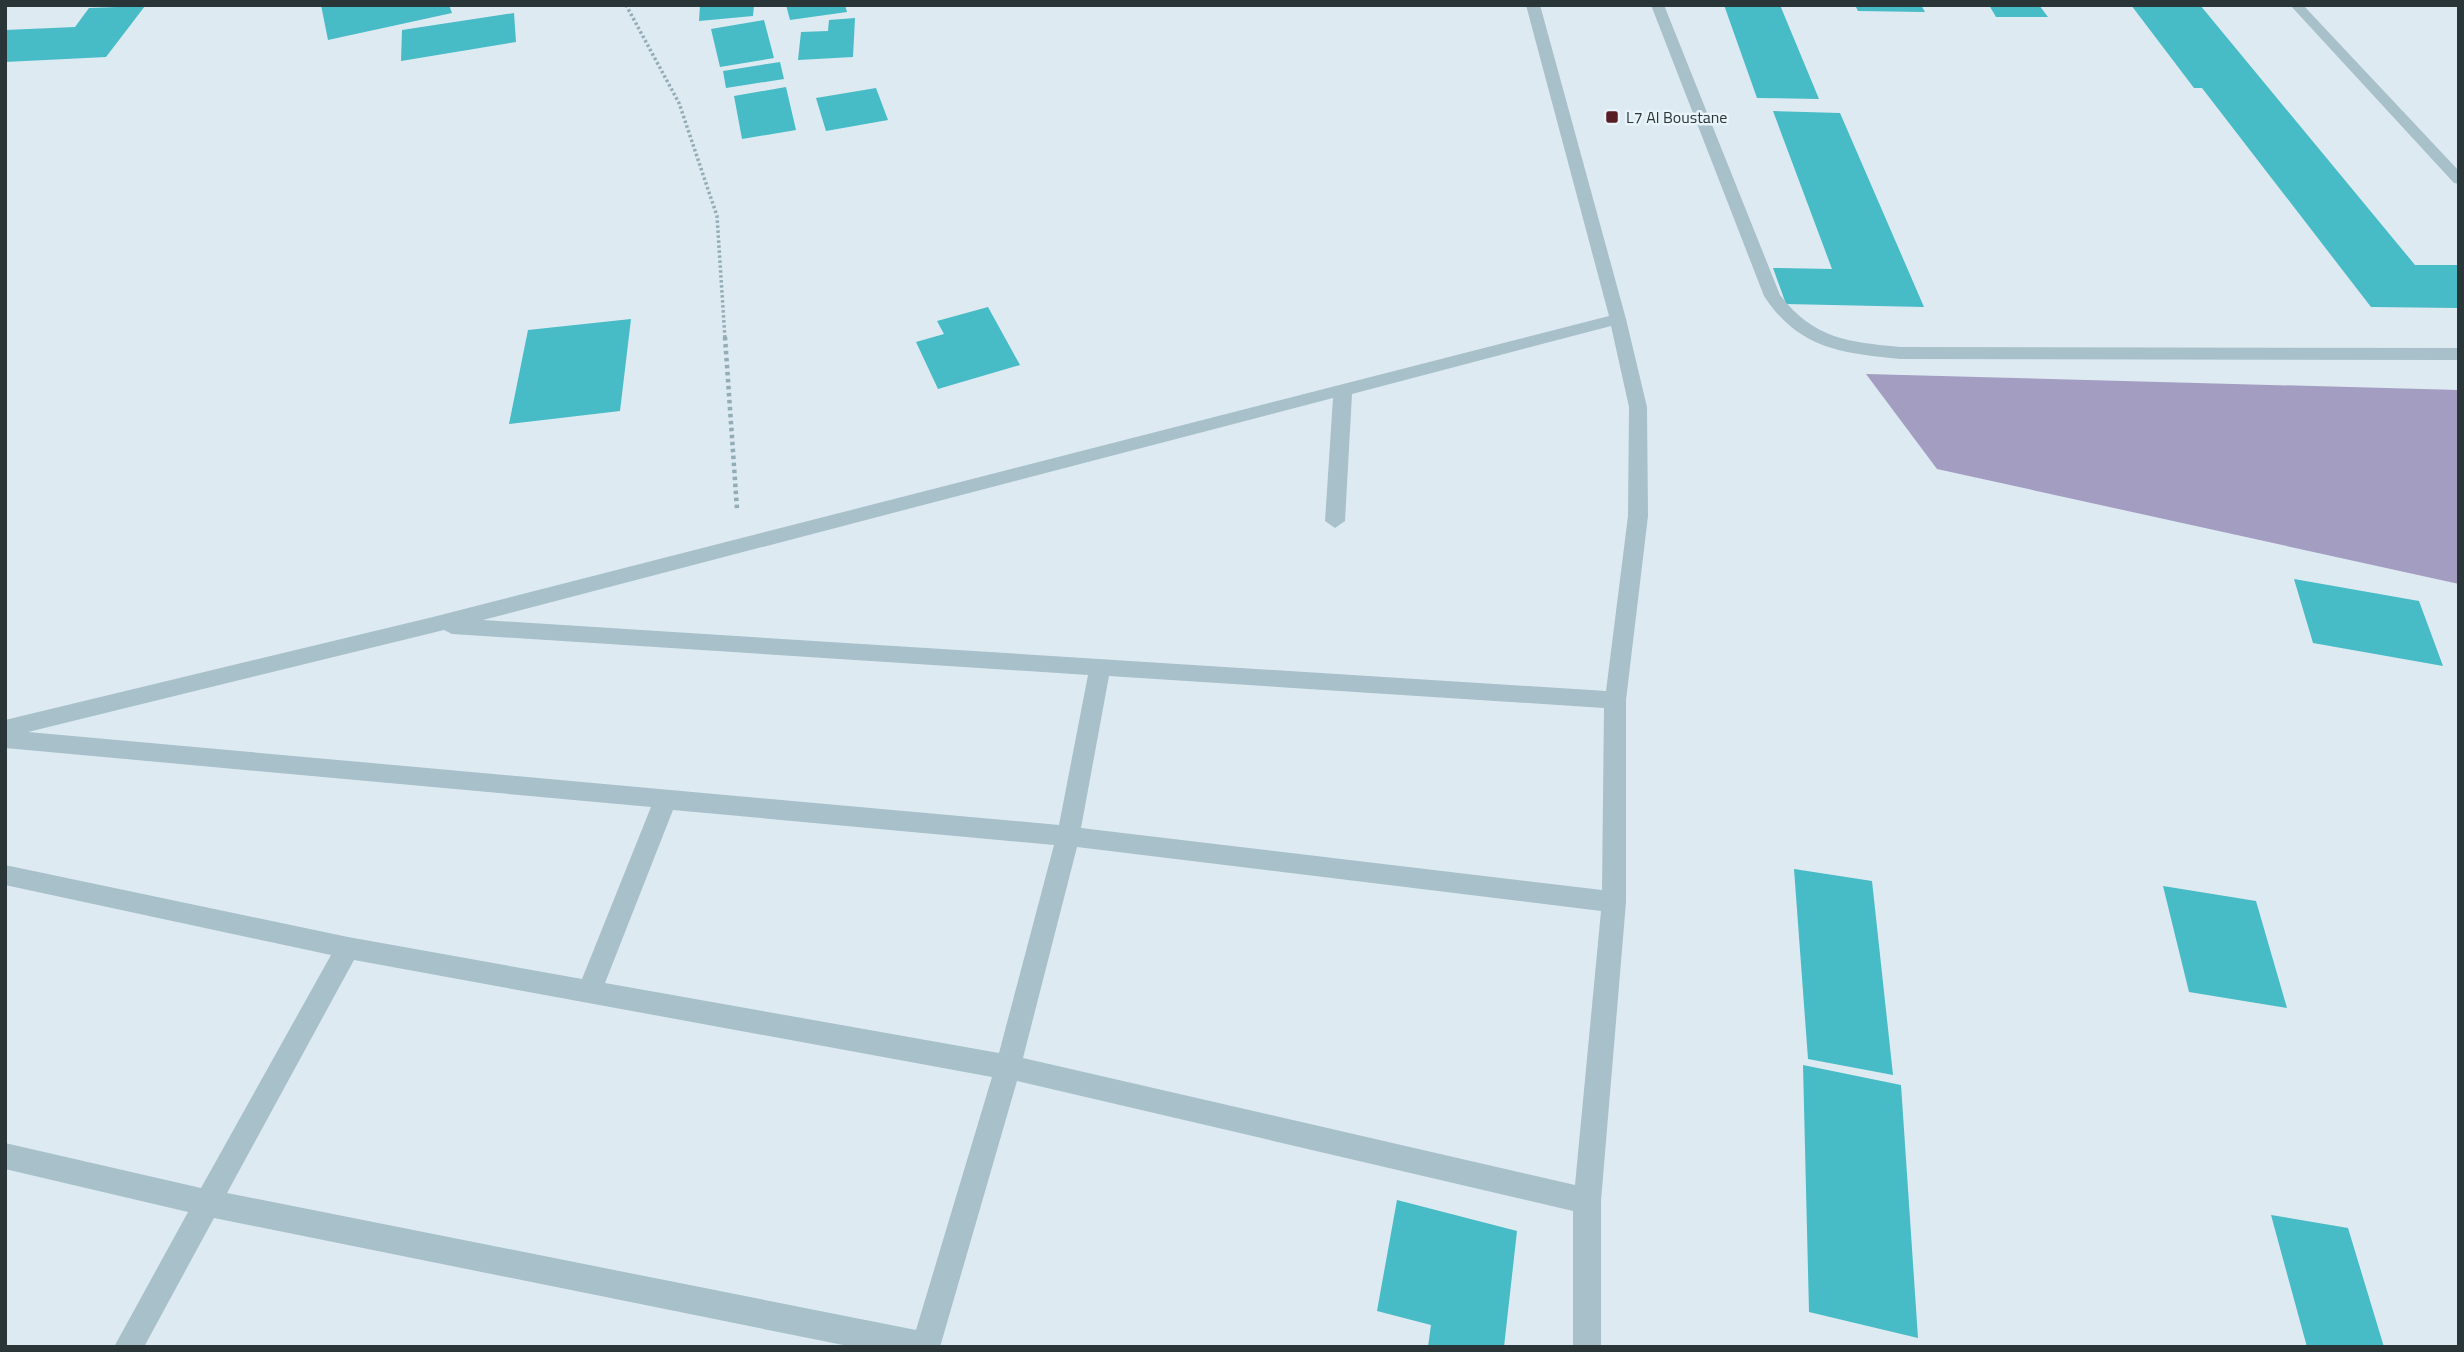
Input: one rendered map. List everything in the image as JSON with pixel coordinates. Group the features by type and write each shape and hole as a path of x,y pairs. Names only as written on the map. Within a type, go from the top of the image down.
{"street":[{"path":"1533,5 1618,320 1638,407 1638,516 1615,700 1614,902 1587,1201 1587,1347"},
{"path":"1657,5 1772,296 1797,328 1822,339 1854,348 1900,353 2459,354"},
{"path":"2296,5 2459,180"},
{"path":"5,729 433,625 1343,388 1618,320"},
{"path":"1335,522 1343,388"},
{"path":"433,625 1615,700"},
{"path":"5,1156 208,1203 925,1347 1008,1068 1068,836 1100,669"},
{"path":"5,739 1068,836 1614,902"},
{"path":"589,992 665,800"},
{"path":"5,875 348,948 1008,1068 1587,1201"},
{"path":"128,1347 348,948"}],"path":[{"path":"626,5 679,103 718,216 739,545"}],"shaded area":[{"path":"1866,374 2459,390 2459,584 1937,469"}],"building":[{"path":"321,5 449,5 452,13 328,40"},
{"path":"700,5 754,5 753,16 699,21"},
{"path":"786,5 845,5 847,12 790,20"},
{"path":"1724,5 1780,5 1819,99 1757,98"},
{"path":"1855,5 1921,5 1925,12 1858,11"},
{"path":"1989,5 2039,5 2048,17 1996,17"},
{"path":"2131,5 2200,5 2415,265 2459,265 2459,308 2371,307 2202,88 2194,88"},
{"path":"145,6 106,57 5,62 5,30 75,27 89,8"},
{"path":"514,13 516,42 401,61 402,30"},
{"path":"855,18 853,57 798,60 801,32 828,31 829,20"},
{"path":"764,20 774,58 720,67 711,29"},
{"path":"780,62 784,79 726,88 723,71"},
{"path":"786,87 796,130 742,139 734,96"},
{"path":"876,88 888,120 826,131 816,98"},
{"path":"1773,111 1840,113 1924,307 1786,304 1773,268 1832,269"},
{"path":"988,307 1020,365 938,389 916,342 944,334 937,321"},
{"path":"631,319 620,411 509,424 528,330"},
{"path":"2294,579 2419,601 2443,666 2313,643"},
{"path":"1794,869 1872,881 1893,1075 1808,1059"},
{"path":"2163,886 2256,901 2287,1008 2189,992"},
{"path":"1803,1065 1901,1085 1918,1338 1809,1312"},
{"path":"1397,1200 1517,1231 1504,1347 1428,1347 1431,1325 1377,1311"},
{"path":"2271,1215 2348,1228 2384,1347 2307,1347"}],"place":[{"name":"L7 Al Boustane","path":"1612,117"}]}
